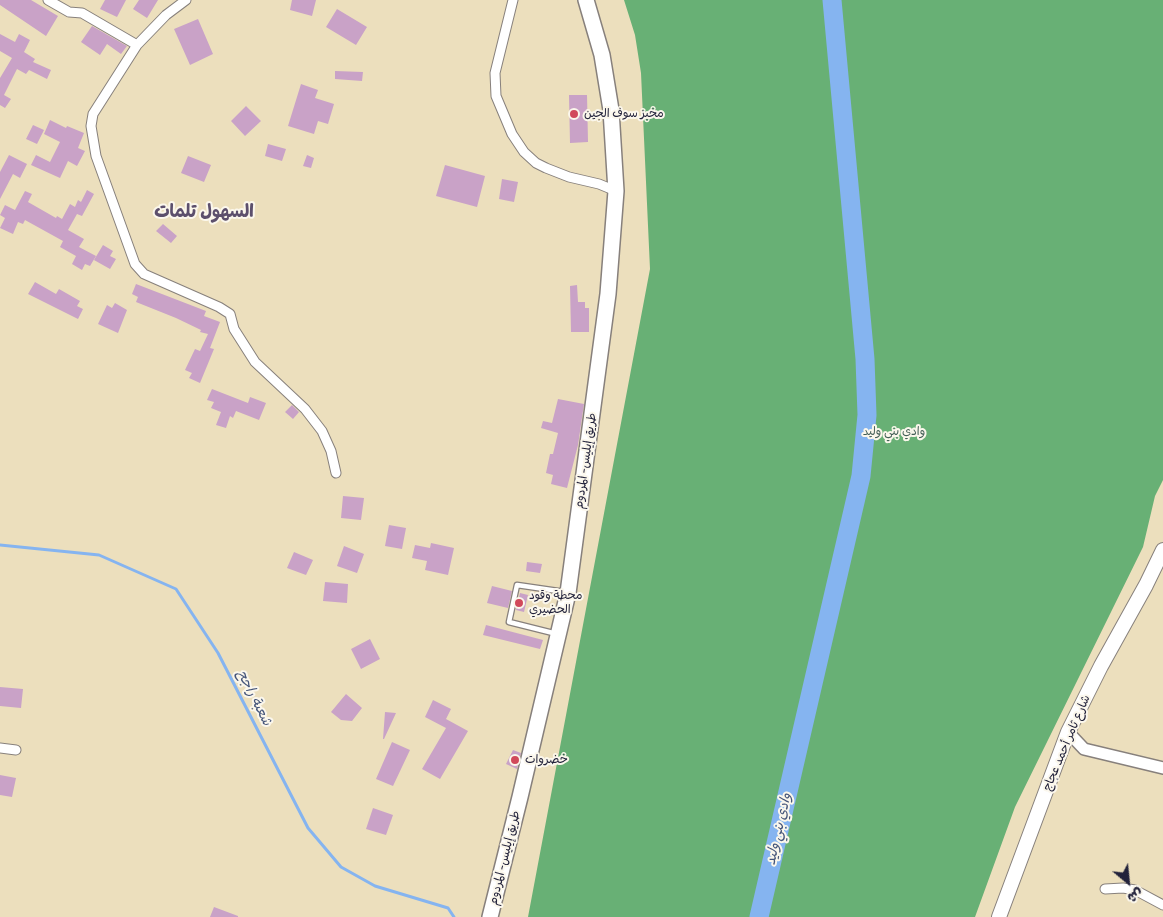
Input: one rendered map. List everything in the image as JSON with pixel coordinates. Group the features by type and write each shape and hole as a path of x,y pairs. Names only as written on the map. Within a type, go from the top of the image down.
{"highway":[{"name":"طريق إيليس- المردوم","path":"490,917 568,593 608,294 616,191 611,110 602,55 586,0"}],"main road":[{"name":"شارع ثامر أحمد عجاج","path":"999,917 1068,732 1163,550"}],"street":[{"path":"48,0 69,12 82,13 137,46"},
{"path":"186,0 166,16 137,46 92,114 91,126 96,156 135,264 144,274 219,307 230,314 234,329 255,362 305,409 322,431 331,451 336,474"},
{"path":"513,0 495,73 496,96 512,134 524,152 546,168 616,191"},
{"path":"1068,732 1084,749 1163,768"},
{"path":"0,748 16,750"},
{"path":"1105,889 1123,888 1135,890 1163,905"}],"lane":[{"path":"558,634 509,622 517,585 568,593"}],"green space":[{"name":"وادي بني وليد","path":"624,0 1163,0 1163,480 1155,496 1143,547 1015,807 975,917 528,917 650,269 641,73 635,35"}],"building":[{"path":"0,0 31,0 58,16 46,36 0,5"},
{"path":"105,0 126,0 117,17 100,9"},
{"path":"139,0 158,0 147,18 133,9"},
{"path":"292,0 316,0 312,16 290,10"},
{"path":"337,9 367,27 356,45 326,27"},
{"path":"198,19 213,54 190,65 174,29"},
{"path":"92,26 127,46 121,54 107,44 100,55 81,42"},
{"path":"0,34 15,42 19,34 30,40 24,52 35,59 33,62 51,70 47,79 29,70 26,74 17,69 4,95 11,99 5,108 0,105 0,78 12,58 0,51"},
{"path":"335,71 363,72 362,81 335,79"},
{"path":"301,84 318,90 315,98 334,104 328,124 318,121 314,134 288,126"},
{"path":"569,95 587,95 588,142 570,143"},
{"path":"246,106 261,121 245,136 231,121"},
{"path":"50,120 66,128 67,126 84,133 78,148 85,151 77,166 68,161 60,178 31,165 36,155 50,162 60,142 44,134"},
{"path":"33,125 44,130 37,144 26,139"},
{"path":"268,144 286,149 282,161 265,156"},
{"path":"9,155 27,164 20,178 13,174 0,199 0,172"},
{"path":"307,155 314,158 311,168 303,166"},
{"path":"188,156 211,165 204,182 181,173"},
{"path":"445,165 485,176 477,207 436,196"},
{"path":"502,179 518,182 514,202 499,199"},
{"path":"87,190 94,194 82,216 77,214 68,230 84,239 79,247 96,256 90,266 85,264 82,270 72,264 76,256 60,247 63,241 25,220 23,224 18,222 13,234 0,228 5,218 0,215 5,205 15,210 25,191 32,194 28,202 56,218 57,216 62,219 70,204 75,207 78,200 81,202"},
{"path":"163,224 177,236 171,243 156,231"},
{"path":"103,245 113,251 110,256 116,259 110,269 94,260"},
{"path":"35,282 56,294 59,289 80,301 77,306 83,309 78,319 28,294"},
{"path":"136,284 206,311 204,316 220,322 210,348 214,349 200,383 189,378 192,373 185,370 195,349 200,351 208,334 200,332 201,330 176,318 136,302 138,297 132,294"},
{"path":"577,285 578,302 585,302 585,308 589,308 589,332 571,332 570,286"},
{"path":"115,303 127,310 118,333 98,324 107,305 112,308"},
{"path":"212,389 248,403 250,397 266,403 259,420 236,411 233,418 230,416 226,428 216,425 221,412 211,408 214,402 207,400"},
{"path":"558,399 584,404 578,445 567,488 551,484 553,475 546,473 550,454 553,454 558,433 541,428 543,421 552,423"},
{"path":"292,405 299,412 293,419 285,412"},
{"path":"343,496 364,498 361,520 341,518"},
{"path":"389,525 406,528 402,549 385,546"},
{"path":"431,543 454,548 448,575 425,570 427,561 412,558 415,545 430,548"},
{"path":"344,546 364,554 357,573 337,566"},
{"path":"294,552 313,560 306,575 287,568"},
{"path":"527,562 542,564 540,573 526,571"},
{"path":"325,582 348,584 347,603 323,601"},
{"path":"492,586 512,591 508,608 487,603"},
{"path":"520,593 528,595 524,612 516,610"},
{"path":"486,625 543,640 540,649 483,635"},
{"path":"370,639 380,659 361,669 351,649"},
{"path":"0,687 23,689 21,708 0,706"},
{"path":"346,694 362,708 352,721 341,720 331,712"},
{"path":"433,700 451,709 446,719 468,731 440,779 422,769 446,728 425,717"},
{"path":"385,712 396,713 383,739"},
{"path":"392,742 410,750 393,786 376,779"},
{"path":"513,750 521,753 517,769 506,764"},
{"path":"0,775 16,778 12,797 0,795"},
{"path":"373,808 393,815 386,835 366,829"},
{"path":"214,907 238,916 238,917 210,917"}],"waterway":[{"name":"وادي بني وليد","path":"759,917 861,476 867,415 865,359 832,0"},
{"name":"شعبة راجح","path":"0,545 99,555 176,589 218,653 308,828 341,867 375,886 448,908 454,917"}],"place":[{"name":"مخبز سوف الجين","path":"574,114"},
{"name":"محطة وقود الحضيري","path":"519,603"},
{"name":"خضروات","path":"515,760"}],"district":[{"name":"السهول تلمات","path":"204,212"}]}
